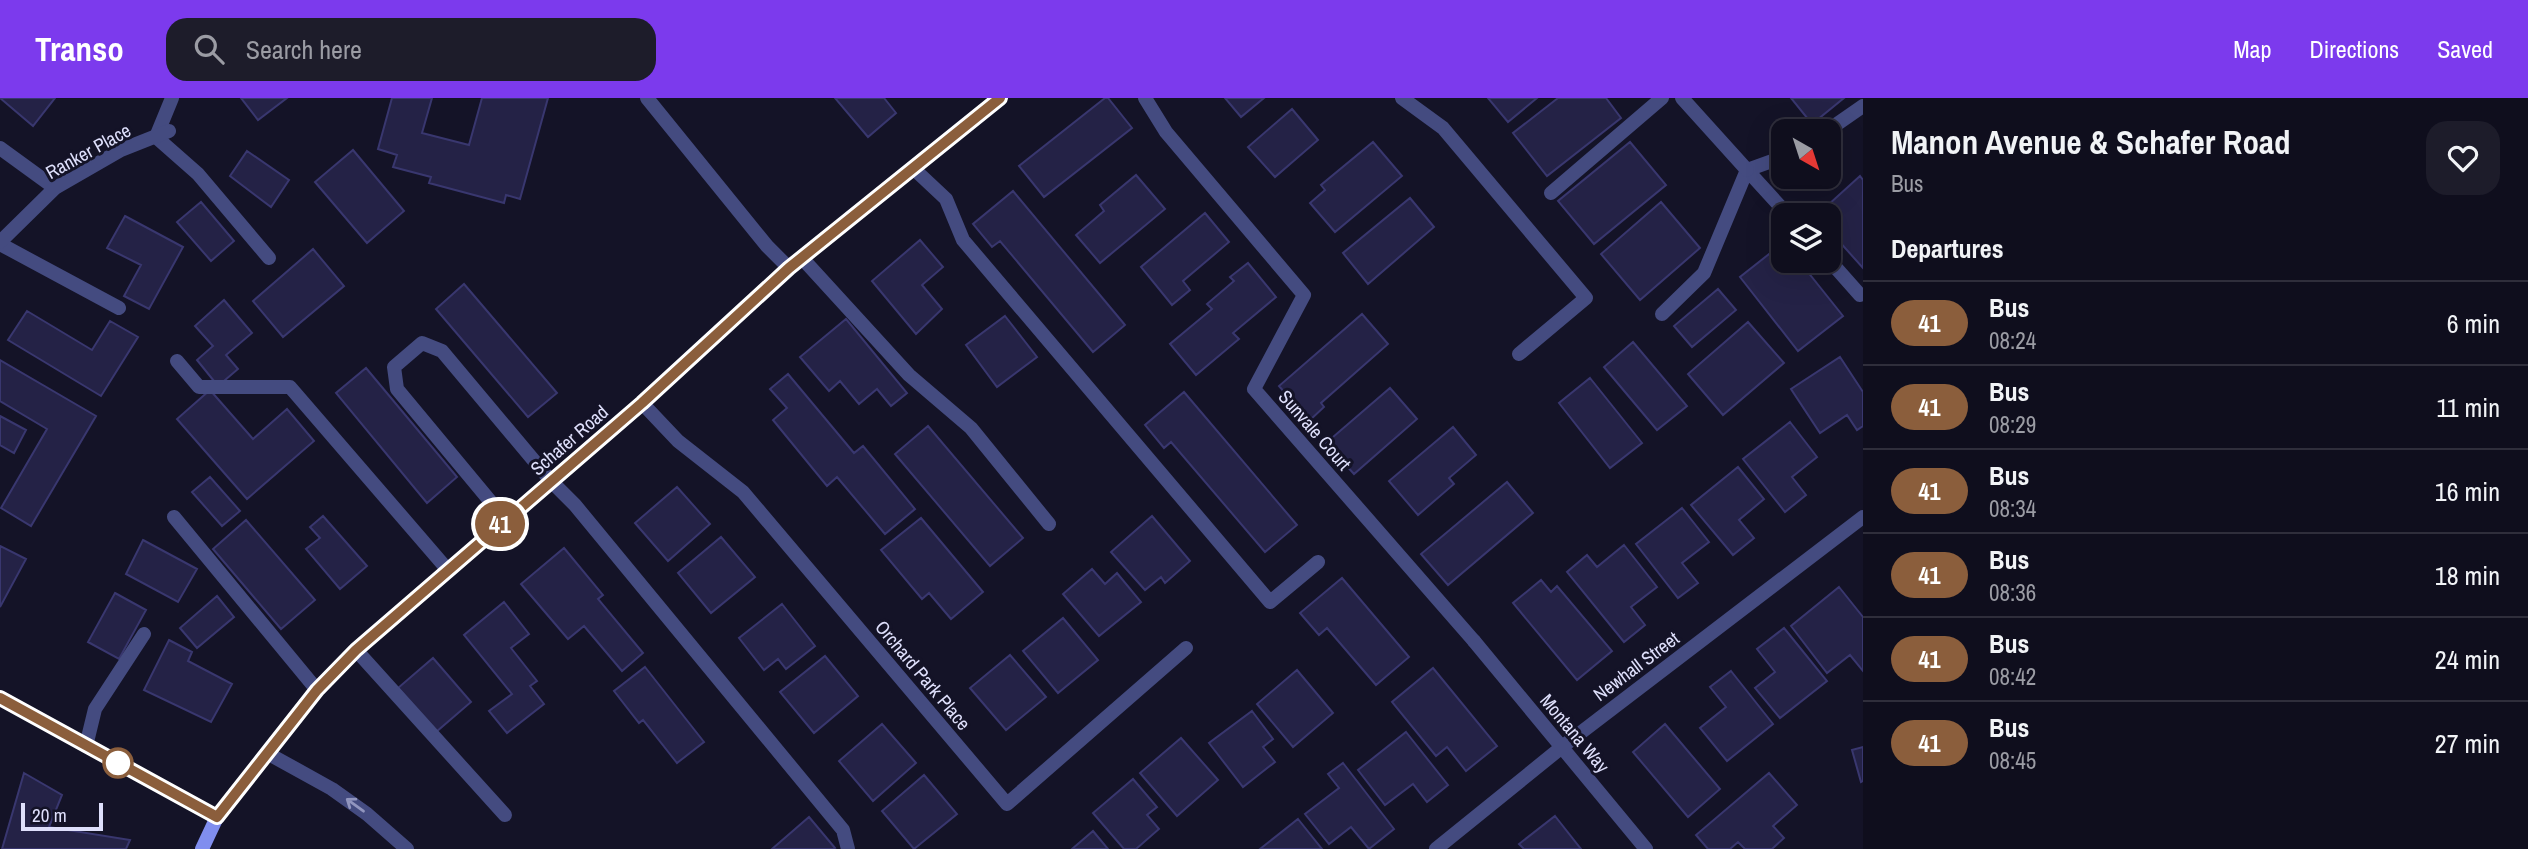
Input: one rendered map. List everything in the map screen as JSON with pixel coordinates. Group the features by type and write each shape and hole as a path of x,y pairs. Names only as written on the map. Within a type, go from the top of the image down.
{"street":[{"path":"172,98 163,134 268,258"},
{"path":"647,98 766,246 789,268"},
{"name":"Schafer Road","path":"202,849 217,817 317,690 356,650 642,403 789,268 1000,98"},
{"name":"Sunvale Court","path":"1145,98 1166,132 1304,295 1254,389 1474,642"},
{"path":"1402,98 1443,128 1586,298 1519,354"},
{"path":"1551,193 1662,98"},
{"path":"1682,98 1777,203"},
{"path":"1841,121 1863,106"},
{"name":"Ranker Place","path":"0,243 55,188 121,150 163,134"},
{"path":"0,148 55,188"},
{"path":"1662,314 1704,273 1747,170 1771,161"},
{"path":"914,169 946,199 963,240 1270,602 1318,562"},
{"path":"0,243 119,308"},
{"path":"802,258 909,375 971,428 1049,524"},
{"path":"1841,273 1860,295"},
{"path":"505,519 397,389 394,367 422,343 442,351 551,481 575,505 842,830 848,849"},
{"path":"177,361 199,387 290,387 447,569"},
{"name":"Orchard Park Place","path":"642,403 678,441 743,492 1007,804 1186,648"},
{"path":"174,517 317,690"},
{"name":"Newhall Street","path":"1436,849 1562,747 1863,518"},
{"path":"86,746 95,709 144,634"},
{"name":"Montana Way","path":"1474,642 1646,849"},
{"path":"356,650 505,816"},
{"path":"0,698 217,817"},
{"path":"267,753 332,789 367,814 407,849"}],"building":[{"path":"0,98 55,98 33,126"},
{"path":"241,98 287,98 258,120"},
{"path":"392,98 432,98 422,133 469,145 482,98 548,98 520,199 506,195 504,203 429,183 431,177 393,167 397,155 378,149"},
{"path":"835,98 884,98 896,113 868,137"},
{"path":"1108,98 1132,128 1044,197 1019,166"},
{"path":"1225,98 1264,98 1241,117"},
{"path":"1488,98 1537,98 1508,122"},
{"path":"1558,98 1606,98 1621,118 1547,176 1513,133"},
{"path":"1791,98 1844,98 1818,119 1808,119"},
{"path":"1292,109 1318,140 1275,177 1248,147"},
{"path":"1373,142 1402,176 1335,232 1310,203 1325,190 1321,185"},
{"path":"1630,142 1666,185 1594,244 1558,201"},
{"path":"353,150 404,211 367,243 315,182"},
{"path":"247,151 289,180 271,207 230,176"},
{"path":"1136,175 1165,209 1100,263 1076,235 1104,211 1100,205"},
{"path":"1860,176 1863,180 1863,268 1841,243 1841,203 1830,203"},
{"path":"1013,191 1125,325 1093,352 1000,241 992,247 973,224"},
{"path":"1410,198 1434,227 1368,284 1343,253"},
{"path":"201,202 234,241 211,261 177,222"},
{"path":"1661,202 1700,248 1640,300 1601,254"},
{"path":"1205,213 1229,242 1183,281 1190,290 1172,305 1141,267"},
{"path":"125,216 183,247 149,309 124,296 141,265 107,248"},
{"path":"920,240 943,267 922,285 942,309 916,334 872,281"},
{"path":"313,249 344,286 283,337 253,301"},
{"path":"1771,252 1771,273 1809,273 1843,316 1798,351 1740,277"},
{"path":"1248,263 1276,297 1233,333 1239,339 1196,375 1170,344 1212,309 1207,304 1234,281 1230,277"},
{"path":"464,284 557,393 528,417 436,309"},
{"path":"1718,289 1736,310 1692,347 1674,326"},
{"path":"224,300 252,333 226,355 238,369 218,386 197,360 213,346 195,326"},
{"path":"27,311 92,350 110,321 138,337 101,396 8,340"},
{"path":"1362,314 1388,344 1321,403 1324,407 1309,421 1279,386"},
{"path":"1005,316 1037,357 997,387 966,345"},
{"path":"846,319 907,393 891,406 877,389 859,404 840,381 829,391 800,357"},
{"path":"1748,322 1784,363 1723,415 1688,374"},
{"path":"1633,342 1687,406 1657,430 1604,367"},
{"path":"1840,357 1863,392 1863,426 1857,430 1847,415 1820,433 1791,389"},
{"path":"0,360 96,416 31,526 1,508 47,429 0,401"},
{"path":"366,368 457,477 427,503 336,393"},
{"path":"788,374 854,453 863,446 915,509 885,534 837,477 827,486 773,420 787,408 770,389"},
{"path":"1590,378 1642,443 1610,468 1559,403"},
{"path":"1390,388 1417,419 1354,474 1326,443"},
{"path":"210,390 253,439 287,409 314,441 247,499 177,419"},
{"path":"1184,392 1297,525 1265,552 1171,442 1164,448 1145,425"},
{"path":"0,416 26,430 14,453 0,445"},
{"path":"1790,422 1817,457 1792,477 1806,495 1785,512 1743,459"},
{"path":"928,426 1023,538 990,566 895,454"},
{"path":"1453,427 1476,455 1449,478 1454,484 1418,515 1389,481"},
{"path":"1738,467 1764,499 1739,520 1754,538 1733,555 1691,505"},
{"path":"210,477 240,511 222,526 192,492"},
{"path":"1507,482 1533,513 1448,585 1421,554"},
{"path":"677,487 710,524 668,561 635,523"},
{"path":"1682,508 1709,542 1682,563 1698,583 1678,598 1636,544"},
{"path":"323,516 367,566 340,589 306,549 320,538 310,527"},
{"path":"1152,516 1190,561 1165,583 1161,577 1145,590 1111,552"},
{"path":"921,518 983,592 951,619 929,593 922,599 881,550"},
{"path":"246,520 315,600 281,629 213,549"},
{"path":"721,537 755,577 711,613 678,573"},
{"path":"143,540 197,569 178,602 126,574"},
{"path":"1624,545 1657,587 1631,607 1645,625 1624,642 1567,572 1587,555 1597,567"},
{"path":"0,546 26,559 0,607"},
{"path":"564,548 603,595 598,599 643,653 622,671 584,626 568,639 521,584"},
{"path":"1092,569 1105,584 1117,573 1141,602 1099,636 1063,594"},
{"path":"1342,578 1409,657 1376,685 1327,628 1319,635 1300,613"},
{"path":"1541,580 1551,592 1557,586 1612,651 1577,680 1513,603"},
{"path":"1839,587 1863,617 1863,671 1850,655 1827,673 1791,626"},
{"path":"115,593 146,610 119,659 88,642"},
{"path":"217,596 234,617 197,648 180,628"},
{"path":"504,602 529,634 511,648 537,681 530,686 544,704 507,733 489,711 512,694 464,635"},
{"path":"782,604 815,646 786,669 778,659 764,670 739,638"},
{"path":"1063,618 1098,660 1058,693 1023,651"},
{"path":"1784,628 1827,681 1780,718 1755,688 1775,672 1757,649"},
{"path":"169,640 192,652 188,661 232,684 211,722 144,690"},
{"path":"1010,655 1046,697 1006,730 970,688"},
{"path":"825,656 858,696 814,733 780,692"},
{"path":"433,658 471,702 436,732 398,688"},
{"path":"645,667 704,742 677,763 643,720 639,723 614,691"},
{"path":"1433,668 1497,746 1466,771 1447,747 1436,756 1392,702"},
{"path":"1297,670 1333,713 1293,747 1257,704"},
{"path":"1731,671 1773,724 1727,761 1700,728 1726,707 1710,687"},
{"path":"1252,711 1273,739 1263,747 1275,762 1243,787 1209,743"},
{"path":"882,724 916,763 873,801 839,761"},
{"path":"1665,724 1720,789 1688,817 1633,752"},
{"path":"1406,732 1448,785 1427,802 1413,784 1385,805 1358,770"},
{"path":"1181,738 1218,780 1177,816 1140,773"},
{"path":"1863,747 1863,781 1861,782 1852,750"},
{"path":"1343,763 1394,829 1369,849 1351,827 1329,844 1305,814 1339,788 1328,774"},
{"path":"24,773 62,795 49,827 130,840 126,849 2,849"},
{"path":"1769,773 1797,805 1773,826 1784,838 1772,849 1745,849 1738,842 1730,849 1708,849 1696,835"},
{"path":"924,775 957,814 914,849 882,811"},
{"path":"1133,779 1157,807 1147,815 1159,829 1136,849 1124,849 1093,813"},
{"path":"1555,816 1581,849 1524,849 1519,844"},
{"path":"809,817 835,848 772,849"},
{"path":"1298,819 1322,849 1260,849"},
{"path":"1093,831 1108,849 1072,849"}],"bus line":[{"name":"41","path":"0,698 217,817 317,690 356,650 642,403 789,268 1000,98"}]}
